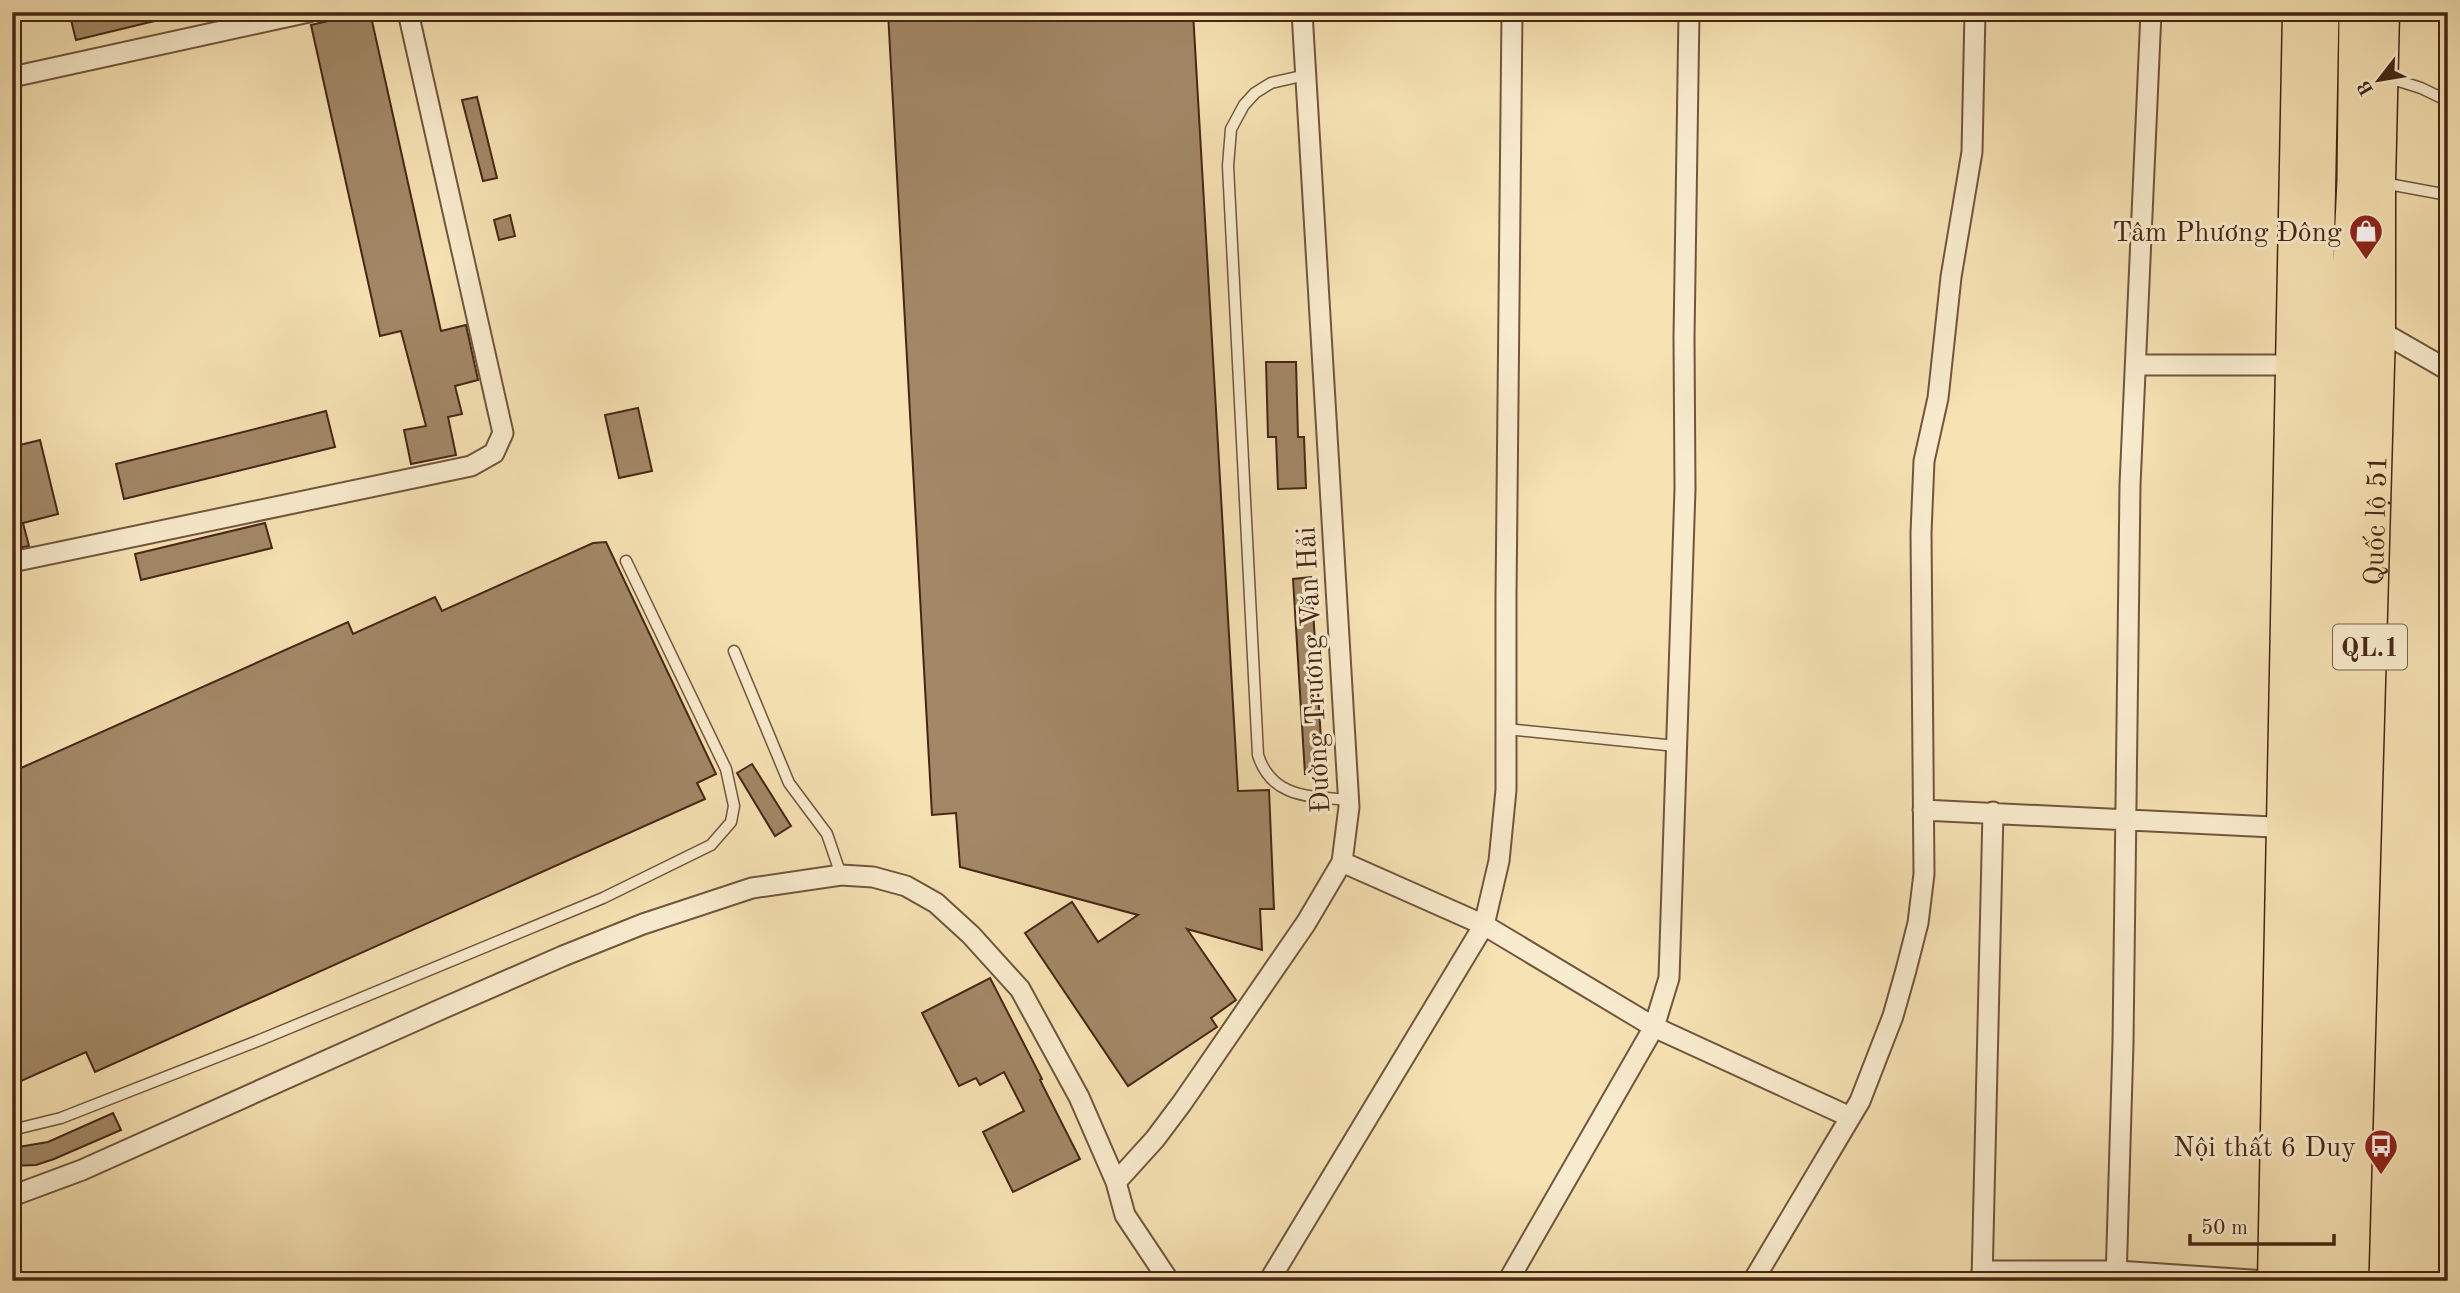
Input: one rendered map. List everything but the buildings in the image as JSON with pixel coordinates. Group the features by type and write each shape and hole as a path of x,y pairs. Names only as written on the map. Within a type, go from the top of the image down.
{"highway":[{"name":"QL.1","path":"2296,1281 2293,827 2303,365 2321,12"},
{"name":"Quốc lộ 51","path":"2331,1281 2350,989 2368,182 2357,12"}],"main road":[{"name":"QL.1","path":"2298,12 2303,365"},
{"name":"Quốc lộ 51","path":"2368,182 2383,76 2385,12"},
{"name":"QL.1","path":"2273,1281 2293,827"},
{"name":"Quốc lộ 51","path":"2350,989 2353,1281"}],"street":[{"path":"12,78 263,17 309,12"},
{"path":"12,562 471,466 494,453 503,433 408,12"},
{"name":"Đường Trương Văn Hải","path":"1116,1182 1155,1139 1182,1103 1306,923 1342,862 1347,831 1349,800 1302,12"},
{"path":"1269,1281 1484,925 1503,837 1507,790 1506,596 1513,12"},
{"path":"1508,1281 1654,1027 1665,996 1671,958 1685,489 1684,338 1689,12"},
{"path":"1754,1281 1860,1101 1893,1016 1918,923 1924,874 1924,461 1938,398 1951,277 1972,152 1975,12"},
{"path":"2117,1276 2123,1043 2130,485 2151,12"},
{"path":"2364,329 2448,370"},
{"path":"2137,365 2303,365"},
{"path":"1923,810 2293,827"},
{"path":"1993,812 1982,1276 2117,1276 2266,1281"},
{"path":"1342,862 1484,925 1654,1027 1850,1117"},
{"path":"12,1196 82,1170 449,1005 643,924 752,888 841,875 873,877 906,886 936,903 971,935 1020,989 1079,1097 1116,1182 1125,1215 1169,1281"}],"lane":[{"path":"1306,75 1271,83 1255,93 1244,105 1231,129 1228,166 1258,755 1265,773 1283,789 1300,795 1349,800"},
{"path":"2383,76 2421,88 2448,101"},
{"path":"2368,182 2448,195"},
{"path":"12,1130 61,1118 223,1055 603,898 711,845 731,822 734,806 726,769 625,561"},
{"path":"734,650 789,783 827,834 841,875"},
{"path":"1507,729 1676,746"}],"place":[{"name":"Tâm Phương Đông","path":"2366,261"},
{"name":"Nội thất 6 Duy","path":"2381,1176"}]}
